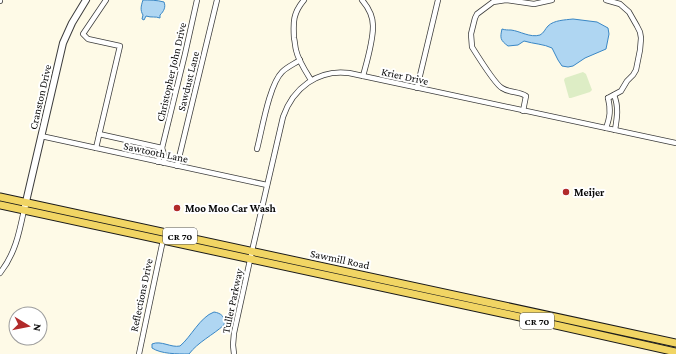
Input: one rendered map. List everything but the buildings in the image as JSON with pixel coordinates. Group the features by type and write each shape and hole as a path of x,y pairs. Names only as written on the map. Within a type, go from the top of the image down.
{"main road":[{"name":"Sawmill Road","path":"0,197 676,344"},
{"name":"Sawmill Road","path":"0,205 676,352"}],"street":[{"name":"Cranston Drive","path":"25,202 63,43 72,23 86,0"},
{"path":"96,148 120,46 88,39 83,34 105,2 99,0"},
{"name":"Christopher John Drive","path":"158,162 185,54 196,0"},
{"name":"Sawdust Lane","path":"177,166 218,0"},
{"path":"304,0 293,21 296,50 311,80"},
{"path":"362,0 370,13 373,26 363,76"},
{"path":"417,88 438,0"},
{"path":"523,111 526,96 524,94 507,91 500,87 472,47 472,28 477,14 493,2 506,0 534,4 552,0"},
{"path":"606,0 620,4 629,12 638,26 641,38 636,70 633,75 626,80 621,91 608,98 610,113 606,128"},
{"path":"257,149 267,107 276,80 282,72 300,60"},
{"name":"Krier Drive","path":"252,252 282,120 289,102 304,85 311,80 325,75 345,73 363,76 676,143"},
{"path":"614,95 618,110 615,130"},
{"path":"99,134 162,148"},
{"name":"Sawtooth Lane","path":"41,136 267,185"},
{"name":"Christopher John Drive","path":"162,148 165,159 164,163"},
{"path":"0,273 15,247 25,202"},
{"name":"Reflections Drive","path":"138,354 163,240"},
{"name":"Tuller Parkway","path":"234,354 233,339 252,252"}],"green space":[{"path":"583,72 586,74 592,90 590,92 569,98 564,80 565,78"}],"water":[{"path":"143,0 156,0 164,2 165,7 160,15 160,18 146,16 144,20 142,19 143,15 141,8"},
{"path":"573,19 597,22 608,28 609,34 606,49 585,58 573,66 562,66 552,48 524,41 518,45 508,46 501,39 502,29 536,36 540,35 550,24"},
{"path":"214,312 219,313 222,316 224,325 189,354 164,353 152,348 152,344 155,343 180,346 204,318"}],"place":[{"name":"Meijer","path":"566,192"},
{"name":"Moo Moo Car Wash","path":"177,208"}]}
